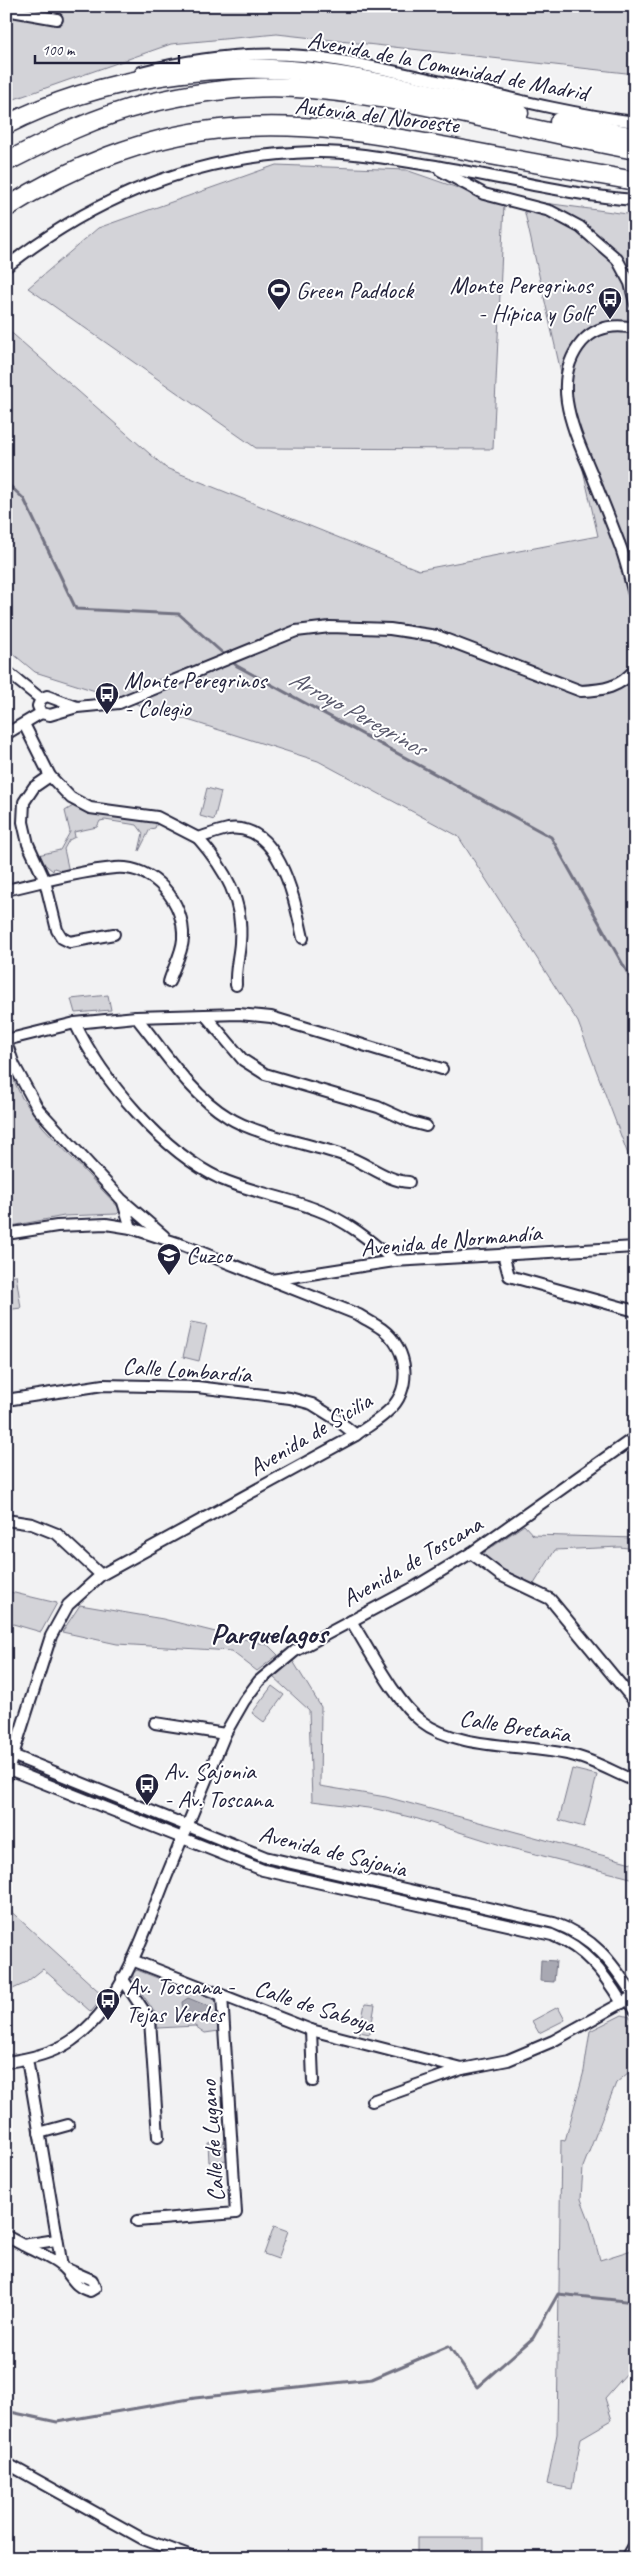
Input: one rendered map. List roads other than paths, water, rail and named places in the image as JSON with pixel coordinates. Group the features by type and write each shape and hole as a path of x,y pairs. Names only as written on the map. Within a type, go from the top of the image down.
{"highway":[{"path":"6,125 87,94 133,82 223,69 266,69 326,74 401,87 635,137"},
{"name":"Autovía del Noroeste","path":"6,162 80,126 133,108 217,91 260,89 310,89 402,101 635,150"},
{"name":"Autovía del Noroeste","path":"6,208 61,177 95,161 157,141 219,129 265,126 354,131 635,181"}],"street":[{"path":"6,10 57,19"},
{"name":"Avenida de la Comunidad de Madrid","path":"6,120 49,101 131,74 178,62 223,56 266,55 329,59 635,122"},
{"path":"6,266 33,246 110,199 164,178 227,160 313,152 360,155 635,200"},
{"path":"430,165 484,194 550,211 580,227 617,259 630,283 635,303"},
{"path":"6,255 13,255 33,246"},
{"path":"635,328 612,326 587,336 576,349 566,377 566,402 572,427 620,545 635,598"},
{"path":"6,734 41,713 48,715 77,708 120,703 296,631 330,626 390,629 437,636 581,691 604,690 626,680 635,669"},
{"path":"6,671 41,700"},
{"path":"41,713 38,706 41,700 47,696 77,708"},
{"path":"54,713 57,707 55,700"},
{"path":"24,724 50,776 71,798 90,808 157,817 198,838 221,866 237,902 240,918 240,944 235,973 236,985"},
{"path":"50,776 34,787 24,802 24,812 28,844 45,881 57,930 62,938 77,942 114,934"},
{"path":"198,838 229,829 244,830 259,837 274,853 284,870 292,889 303,938"},
{"path":"6,890 116,868 136,870 154,880 167,890 177,906 182,924 183,940 169,982"},
{"path":"167,1239 121,1199 38,1109 14,1065 6,1041 75,1023 136,1017 239,1014 271,1018 442,1069"},
{"path":"205,1015 243,1060 265,1074 378,1107 411,1122 426,1126"},
{"path":"136,1017 190,1084 228,1117 246,1126 345,1155 398,1181 409,1182"},
{"path":"75,1023 87,1048 104,1073 166,1143 191,1163 222,1179 325,1213 366,1236 394,1261"},
{"path":"121,1199 130,1228"},
{"name":"Avenida de Sicilia","path":"6,1234 57,1226 106,1224 130,1228 167,1239 359,1315 383,1329 394,1341 403,1358 406,1375 400,1395 388,1412 356,1434 101,1575 68,1605 51,1636 10,1754 7,1771"},
{"name":"Avenida de Normandía","path":"271,1280 394,1261 635,1248"},
{"path":"503,1254 509,1276 635,1311"},
{"name":"Calle Lombardía","path":"6,1400 103,1385 197,1387 290,1398 312,1404 356,1434"},
{"name":"Avenida de Toscana","path":"6,2062 27,2059 58,2048 86,2028 100,2013 132,1960 225,1734 244,1701 259,1682 279,1664 308,1643 351,1621 471,1553 635,1437"},
{"path":"6,1520 32,1524 56,1534 101,1575"},
{"path":"471,1553 500,1575 550,1600 635,1702"},
{"name":"Calle Bretaña","path":"351,1621 404,1704 419,1720 437,1732 461,1740 538,1748 577,1756 635,1781"},
{"path":"155,1724 225,1734"},
{"name":"Avenida de Sajonia","path":"10,1754 187,1828 265,1857 554,1923 572,1929 592,1942 608,1957 630,1999"},
{"name":"Avenida de Sajonia","path":"7,1771 263,1870 552,1935 583,1952 630,1999"},
{"name":"Calle de Saboya","path":"132,1960 311,2030 462,2069"},
{"path":"122,1978 150,2020 158,2137"},
{"name":"Calle de Lugano","path":"137,2221 236,2213 222,1996"},
{"path":"630,1999 635,2010"},
{"name":"Calle de Saboya","path":"372,2101 462,2069 508,2060 553,2041 630,1999"},
{"path":"311,2030 313,2081"},
{"path":"6,2236 62,2267 27,2059"},
{"path":"39,2133 68,2125"},
{"path":"23,2245 56,2240"},
{"path":"6,2463 143,2539 194,2558"},
{"path":"628,2558 635,2544"}],"waterway":[{"name":"Arroyo Peregrinos","path":"6,482 24,499 76,609 179,614 237,666 551,837 631,979 635,979"},
{"path":"6,2411 57,2422 195,2398 372,2379 449,2346 477,2387 533,2338 558,2294 635,2302"}],"place":[{"name":"Green Paddock","path":"279,311"},
{"name":"Monte Peregrinos - Hípica y Golf","path":"610,320"},
{"name":"Monte Peregrinos - Colegio","path":"107,715"},
{"name":"Cuzco","path":"169,1276"},
{"name":"Av. Sajonia - Av. Toscana","path":"147,1806"},
{"name":"Av. Toscana - Tejas Verdes","path":"108,2021"}],"district":[{"name":"Parquelagos","path":"269,1633"}]}
